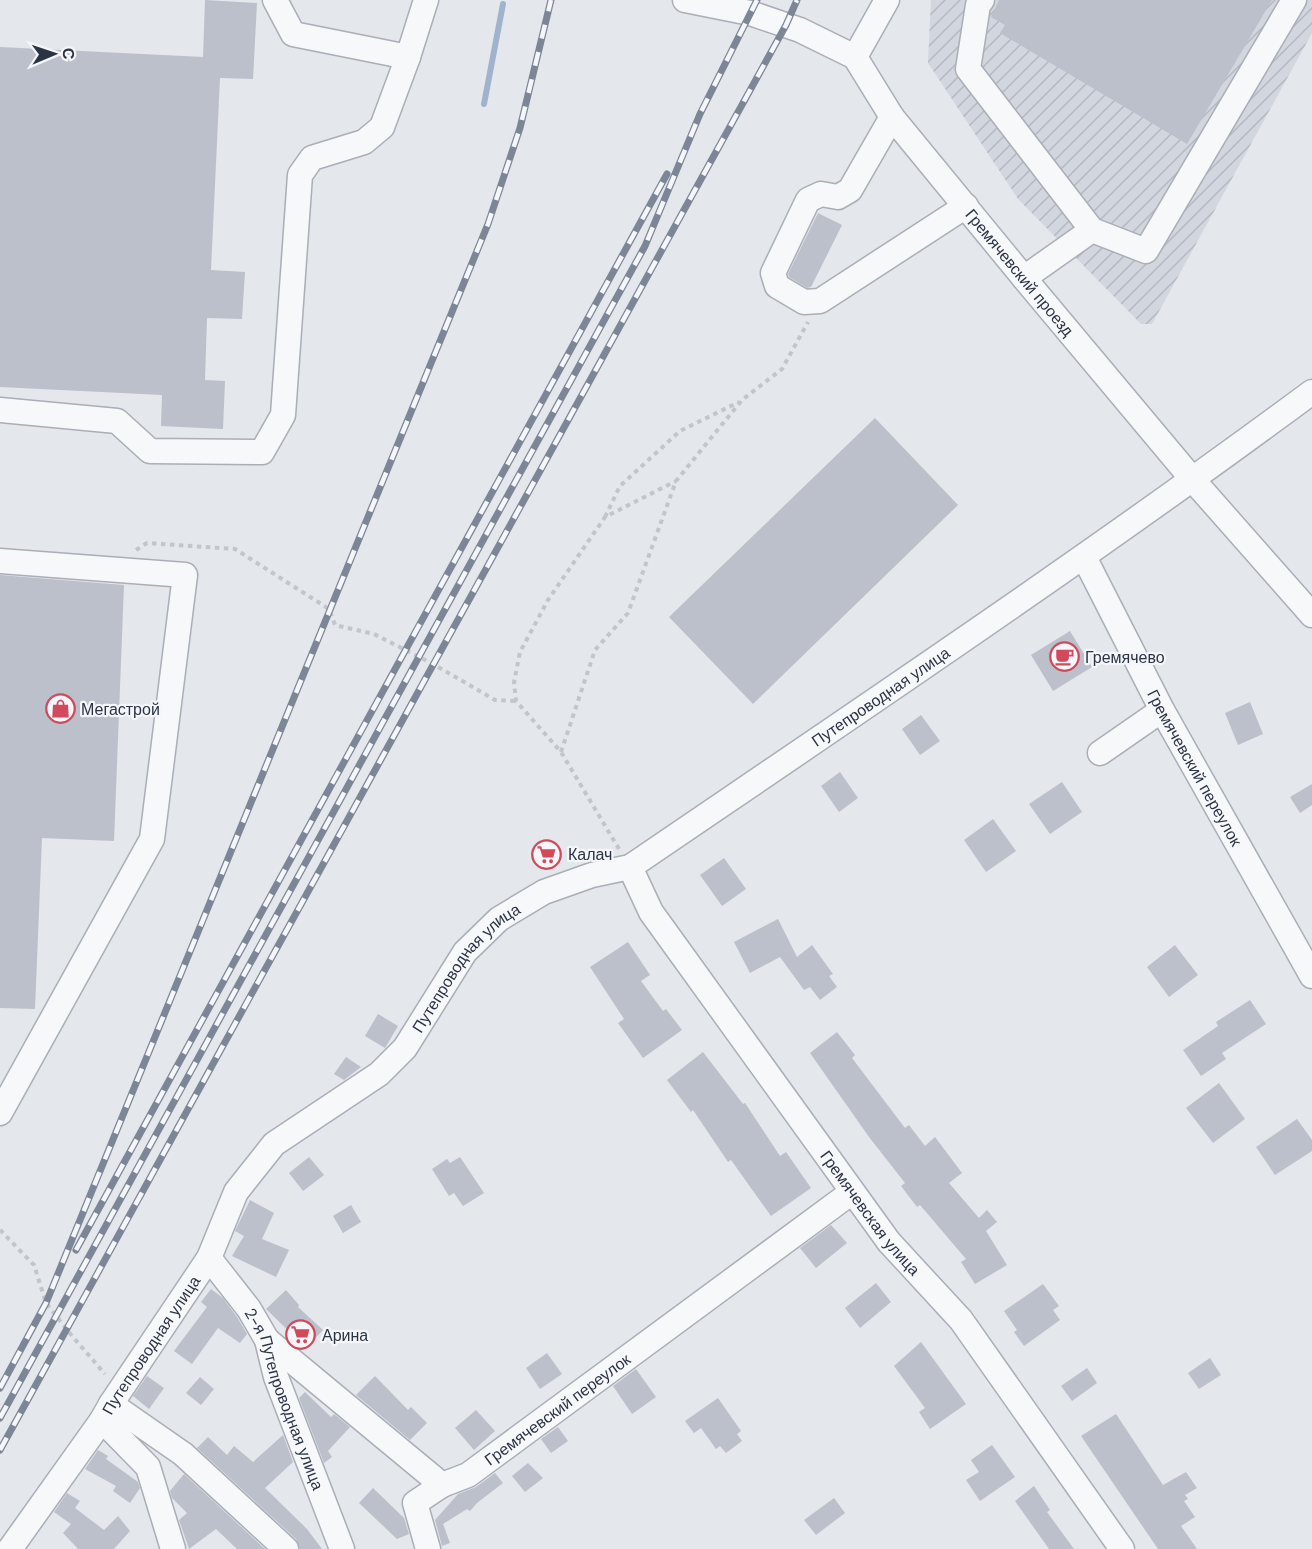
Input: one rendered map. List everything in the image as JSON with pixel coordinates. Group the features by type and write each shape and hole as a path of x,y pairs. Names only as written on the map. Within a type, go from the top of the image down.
{"street":[{"path":"275,0 293,34 408,57"},
{"path":"0,410 117,421 150,451 262,452 283,415 300,175 312,158 364,142 382,127 426,0"},
{"path":"686,0 750,13 800,30 855,57 887,0"},
{"path":"982,0 978,5 969,69 1092,230 1146,251 1294,0"},
{"name":"Гремячевский проезд","path":"855,57 892,117 1193,480 1312,615"},
{"path":"892,117 850,190 838,197 821,194 808,200 773,273 777,286 804,302 820,301 966,206"},
{"path":"1024,278 1092,230"},
{"name":"Путепроводная улица","path":"10,1549 209,1258 236,1192 274,1144 379,1074 405,1048 465,952 499,919 544,892 592,875 630,867 1084,556 1193,480 1312,392"},
{"name":"Гремячевский переулок","path":"1084,556 1162,710 1312,976"},
{"path":"0,561 185,575 152,839 0,1113"},
{"path":"1100,753 1162,710"},
{"name":"Гремячевская улица","path":"630,867 651,912 852,1192 889,1242 961,1320 1122,1549"},
{"name":"Гремячевский переулок","path":"428,1549 415,1503 442,1485 468,1475 852,1192"},
{"name":"2-я Путепроводная улица","path":"209,1258 249,1309 267,1340 276,1377 342,1549"},
{"path":"267,1340 442,1485"},
{"path":"111,1404 148,1467 173,1549"},
{"path":"111,1404 183,1454 286,1549"}],"path":[{"path":"630,867 561,752 516,701 514,681 520,652 548,600 605,517 620,486 680,431 742,400 782,369 820,301"},
{"path":"561,752 595,650 627,613 676,481 742,400"},
{"path":"605,517 676,481"},
{"path":"108,569 147,543 235,549 329,609 336,625 374,634 434,664 495,700 516,701"},
{"path":"0,1230 34,1265 46,1303 72,1336 111,1404"}],"shaded area":[{"path":"931,0 1312,0 1312,33 1152,324 1141,324 1018,199 928,63"}],"building":[{"path":"205,0 257,3 253,79 220,78 211,270 245,272 242,319 207,318 205,380 225,381 223,429 161,426 162,395 0,387 0,47 203,57"},
{"path":"999,0 1272,0 1187,144 1000,33 1005,25 991,17"},
{"path":"818,213 842,225 811,287 807,288 789,277 788,274"},
{"path":"875,418 958,505 753,704 669,617"},
{"name":"Мегастрой","path":"0,575 124,585 114,841 42,838 35,1009 0,1008"},
{"path":"1070,631 1092,667 1053,691 1031,655"},
{"path":"1250,702 1263,734 1238,745 1225,713"},
{"path":"921,715 940,741 920,755 902,729"},
{"path":"840,772 858,798 839,812 821,786"},
{"path":"1062,782 1082,812 1050,834 1029,804"},
{"path":"1312,784 1312,805 1300,813 1290,797"},
{"path":"993,819 1016,851 986,872 964,840"},
{"path":"548,841 560,862 545,870 534,849"},
{"path":"724,858 746,889 722,906 700,875"},
{"path":"778,919 797,957 812,945 833,974 829,976 837,987 820,1000 810,987 804,990 780,957 750,973 734,942"},
{"path":"628,942 650,975 641,981 663,1011 666,1009 682,1030 643,1058 618,1023 624,1019 590,967"},
{"path":"1175,945 1198,975 1169,997 1147,967"},
{"path":"1250,1000 1266,1024 1222,1053 1226,1059 1201,1076 1183,1050 1218,1026 1216,1022"},
{"path":"378,1014 398,1026 385,1048 365,1036"},
{"path":"837,1032 855,1055 852,1058 905,1128 909,1125 925,1146 935,1137 962,1173 949,1183 979,1218 987,1210 997,1222 986,1231 1007,1265 975,1284 961,1262 966,1259 920,1205 917,1207 901,1186 905,1183 869,1137 810,1053"},
{"path":"703,1052 743,1104 745,1103 780,1156 786,1152 811,1188 771,1216 731,1160 728,1162 693,1110 691,1112 667,1080"},
{"path":"346,1057 361,1067 344,1080 334,1074"},
{"path":"1219,1083 1245,1119 1213,1143 1186,1108"},
{"path":"1297,1119 1312,1140 1312,1151 1275,1175 1256,1147"},
{"path":"309,1157 324,1175 303,1191 289,1173"},
{"path":"460,1157 484,1193 463,1206 454,1193 449,1196 432,1169 447,1159 450,1163"},
{"path":"250,1200 274,1213 262,1239 289,1250 276,1277 232,1256 244,1236 235,1231"},
{"path":"351,1205 361,1222 343,1233 333,1216"},
{"path":"831,1225 847,1243 816,1268 800,1248"},
{"path":"876,1283 891,1302 860,1328 845,1308"},
{"path":"1043,1284 1059,1306 1053,1310 1060,1320 1024,1346 1014,1332 1017,1330 1004,1311"},
{"path":"211,1289 223,1298 247,1334 240,1343 218,1328 192,1364 174,1351 207,1307 201,1302"},
{"path":"286,1290 299,1305 298,1307 323,1330 306,1348 266,1309"},
{"path":"921,1342 966,1404 930,1429 919,1412 925,1408 894,1366"},
{"path":"547,1353 562,1374 540,1389 526,1368"},
{"path":"1210,1358 1221,1375 1199,1389 1188,1373"},
{"path":"1087,1368 1097,1383 1072,1401 1061,1386"},
{"path":"636,1369 656,1397 632,1414 613,1386"},
{"path":"147,1376 164,1388 149,1409 133,1396"},
{"path":"375,1376 408,1410 411,1407 427,1423 410,1440 356,1395"},
{"path":"200,1377 214,1389 201,1405 186,1393"},
{"path":"305,1392 331,1417 334,1414 350,1427 328,1451 332,1457 324,1463 299,1398"},
{"path":"718,1398 741,1431 737,1434 742,1441 726,1453 720,1446 716,1449 701,1428 694,1433 685,1421"},
{"path":"476,1410 495,1431 474,1450 455,1428"},
{"path":"1116,1414 1163,1485 1186,1472 1197,1488 1185,1495 1188,1499 1184,1501 1195,1517 1181,1526 1197,1549 1158,1549 1081,1436"},
{"path":"558,1427 568,1441 551,1453 541,1439"},
{"path":"283,1435 293,1462 265,1488 307,1529 322,1549 300,1549 296,1539 197,1448 208,1437 227,1455 234,1446 253,1462"},
{"path":"992,1445 1015,1477 980,1501 966,1480 979,1472 971,1460"},
{"path":"98,1450 108,1456 106,1459 138,1482 140,1488 130,1503 113,1491 116,1486 85,1469"},
{"path":"528,1463 543,1478 525,1492 512,1476"},
{"path":"495,1473 503,1483 470,1511 467,1509 443,1524 450,1543 442,1546 435,1520 458,1494 476,1487"},
{"path":"184,1474 265,1549 237,1549 216,1529 189,1549 179,1520 187,1513 172,1498 170,1491"},
{"path":"1034,1486 1050,1510 1047,1512 1074,1549 1049,1549 1015,1501"},
{"path":"373,1488 404,1518 409,1534 397,1539 359,1503"},
{"path":"67,1493 80,1501 75,1508 104,1530 118,1516 130,1531 114,1549 78,1549 63,1533 71,1524 54,1512"},
{"path":"834,1498 845,1513 816,1535 804,1520"}],"waterway":[{"path":"484,104 503,4"}],"railway":[{"path":"0,1388 46,1303 488,224 520,128 551,0"},
{"path":"0,1418 645,246 700,114 757,0"},
{"path":"0,1450 786,25 797,0"},
{"path":"76,1250 667,174"}],"place":[{"name":"Гремячево","path":"1064,657"},
{"name":"Мегастрой","path":"60,709"},
{"name":"Калач","path":"547,854"},
{"name":"Арина","path":"301,1335"}]}
